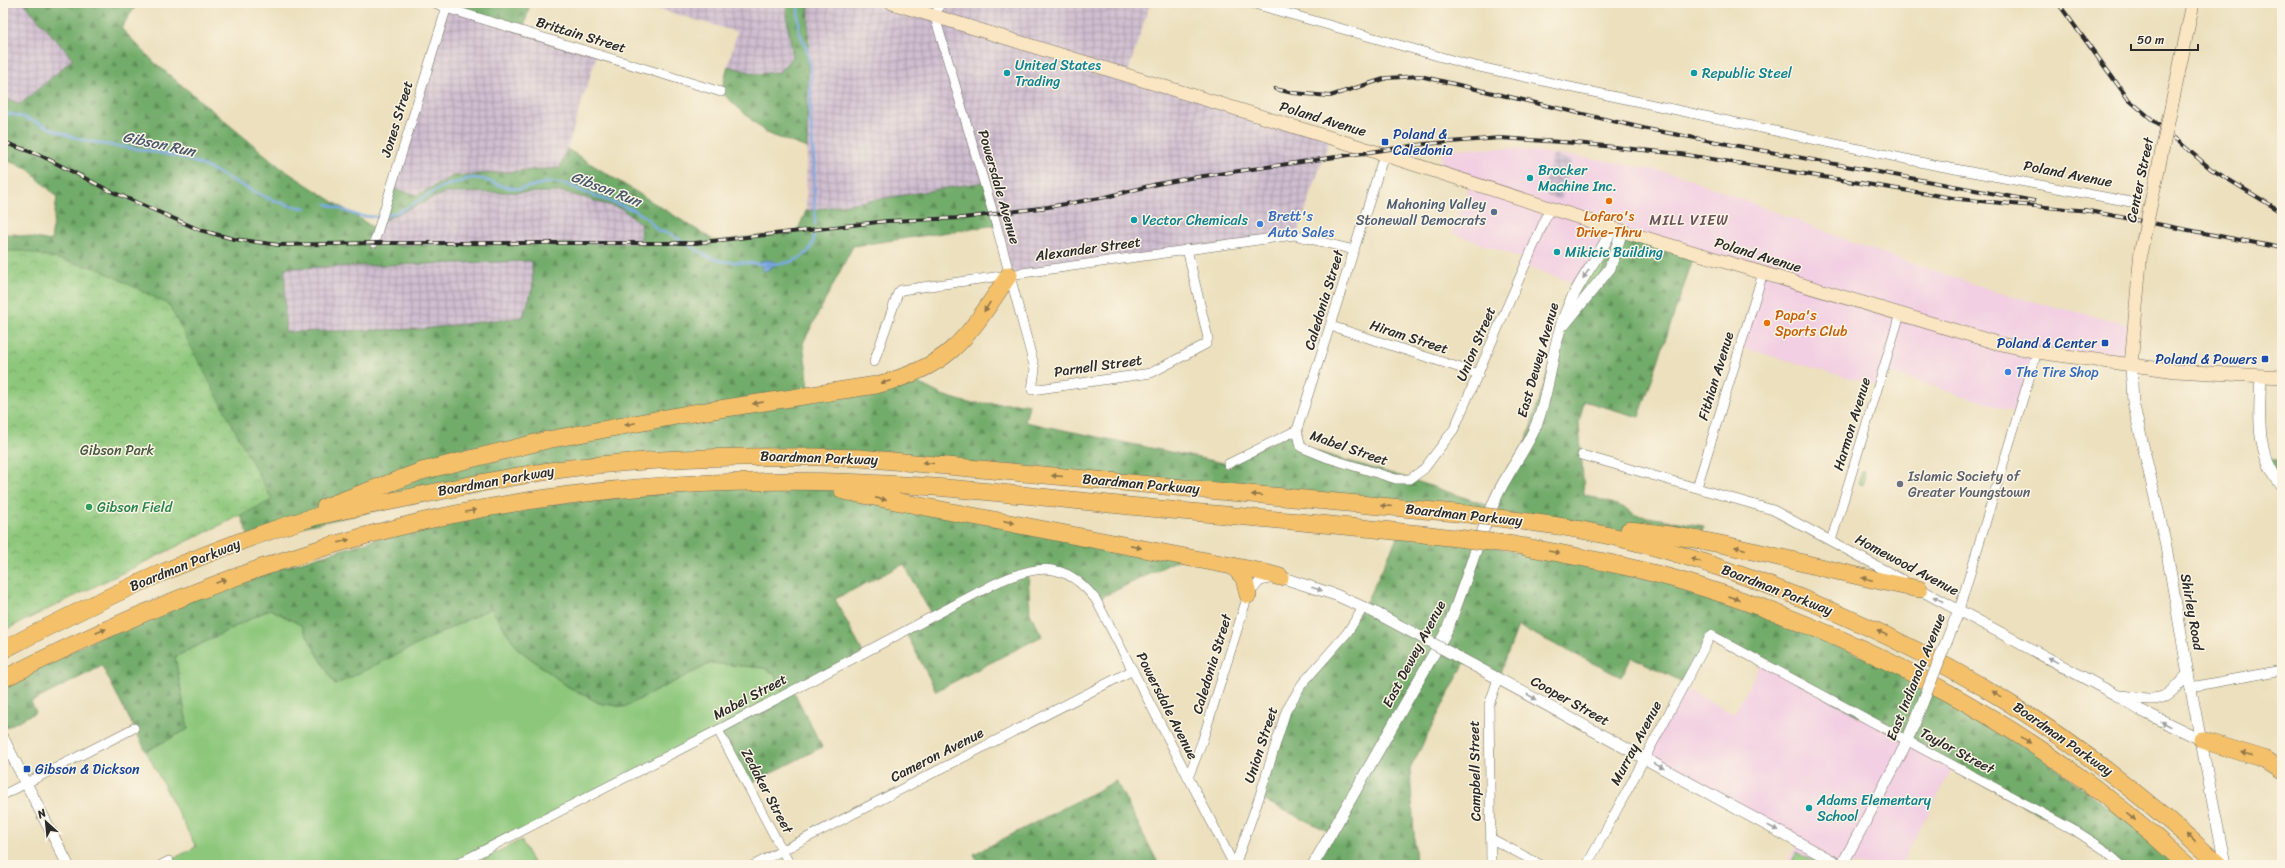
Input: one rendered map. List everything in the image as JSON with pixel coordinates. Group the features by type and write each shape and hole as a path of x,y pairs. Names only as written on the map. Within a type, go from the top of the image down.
{"highway":[{"path":"239,542 392,480 474,457 638,422 876,385 906,377 936,363 962,341 1009,275"},
{"name":"Boardman Parkway","path":"3,650 63,618 127,589 239,542 308,519 478,483 529,474 630,462 762,456 898,460 1467,514 1546,524 1631,540 1676,553 1804,599 1922,652 2011,703 2055,731 2112,772 2170,820 2219,865"},
{"path":"773,483 840,491 1233,566 1280,577"},
{"name":"Boardman Parkway","path":"3,679 80,640 167,602 258,567 408,524 533,500 608,490 663,485 773,483 920,486 1457,538 1515,545 1634,568 1714,591 1802,623 1877,656 1969,704 2043,751 2132,817 2187,865"},
{"path":"1546,524 1640,531 1731,546 1868,579 1919,589"},
{"path":"1233,566 1244,578 1248,594"},
{"path":"3,687 80,640"},
{"path":"2202,740 2253,755 2282,771"}],"main road":[{"name":"Poland Avenue","path":"892,3 1384,155 1617,229 1997,343 2037,352 2176,371 2282,377"},
{"name":"Center Street","path":"2130,365 2141,250 2193,3"}],"street":[{"name":"Brittain Street","path":"435,3 721,92"},
{"path":"936,16 940,3"},
{"name":"Poland Avenue","path":"1251,3 1466,64 1549,83 1919,162 2131,202"},
{"name":"Jones Street","path":"374,243 385,202 447,6"},
{"name":"Powersdale Avenue","path":"936,16 1035,369 1032,390"},
{"name":"Caledonia Street","path":"1297,430 1384,155"},
{"name":"Union Street","path":"1410,479 1424,469 1452,434 1550,208"},
{"path":"1561,329 1610,268 1617,229"},
{"name":"East Dewey Avenue","path":"1313,865 1445,634 1458,605 1495,501 1522,455 1535,428 1561,329 1571,299 1617,229"},
{"name":"Alexander Street","path":"874,362 899,291 1294,234 1354,250"},
{"name":"Parnell Street","path":"1032,390 1151,373 1206,344 1208,338 1187,249"},
{"name":"Fithian Avenue","path":"1697,487 1763,273"},
{"name":"Harmon Avenue","path":"1831,541 1900,314"},
{"name":"Hiram Street","path":"1331,326 1479,374"},
{"name":"East Indianola Avenue","path":"1841,865 1908,740 1959,610 2037,352"},
{"name":"Shirley Road","path":"2130,365 2133,402 2165,541 2190,687 2202,740 2225,865"},
{"path":"2261,376 2259,420 2262,450 2271,470 2282,486"},
{"name":"Mabel Street","path":"1228,464 1297,430 1298,443 1305,450 1396,479 1410,479"},
{"name":"Homewood Avenue","path":"1582,455 1773,510 2118,696 2153,717 2202,740"},
{"name":"Mabel Street","path":"455,865 718,730 994,584 1028,570 1047,569 1061,572"},
{"name":"Powersdale Avenue","path":"1061,572 1084,585 1096,600 1234,865"},
{"name":"Caledonia Street","path":"1188,778 1202,742 1248,594 1260,581 1280,577"},
{"name":"Cooper Street","path":"1280,577 1336,595 1378,614 1841,865"},
{"name":"Union Street","path":"1234,865 1259,798 1286,711 1302,684 1347,633 1363,608"},
{"name":"Taylor Street","path":"1711,635 2079,833 2116,863"},
{"name":"Murray Avenue","path":"1587,865 1711,635"},
{"name":"Cameron Avenue","path":"754,865 1133,670"},
{"path":"2190,687 2282,670"},
{"path":"2118,696 2161,698 2173,692 2188,674"},
{"name":"Campbell Street","path":"1491,865 1492,839 1489,705 1498,679"},
{"path":"3,795 134,728"},
{"name":"Zedaker Street","path":"718,730 790,865"},
{"path":"3,738 68,865"},
{"path":"1492,839 1540,865"},
{"path":"160,865 169,861"}],"shaded area":[{"path":"3,3 24,3 73,59 21,104 3,98"},
{"path":"638,3 787,3 786,12 794,57 779,72 756,74 728,66 737,32"},
{"path":"809,3 1150,3 1127,75 1330,138 1297,235 1009,275 984,183 806,211"},
{"path":"446,8 597,54 561,168 453,176 418,195 390,188"},
{"path":"1508,148 1603,160 1680,175 1868,248 2000,293 2133,326 2131,365 2037,352 2018,413 1883,371 1878,386 1739,347 1763,273 1612,228 1579,285 1525,266 1527,260 1452,233 1470,182 1436,171 1445,149"},
{"path":"1553,155 1572,161 1561,200 1547,196 1549,189 1543,187"},
{"path":"564,192 622,209 641,223 641,243 373,245 379,222 444,193"},
{"path":"532,261 533,287 523,317 422,329 285,332 285,268"},
{"path":"1762,661 1954,765 1901,865 1786,865 1798,842 1644,758 1682,687 1734,714"}],"green space":[{"path":"24,3 138,3 121,28 155,63 281,168 377,230 374,245 641,243 640,223 622,209 564,192 444,193 379,222 390,188 418,195 453,176 560,168 567,149 715,241 797,232 806,211 984,182 996,225 853,246 803,343 810,395 906,377 942,395 968,403 1029,404 1025,422 1228,464 1297,430 1301,447 1410,479 1492,507 1522,455 1561,329 1596,287 1622,231 1695,253 1639,417 1584,401 1579,423 1584,494 1625,508 1635,515 1704,526 1699,541 1546,524 860,458 579,467 249,538 236,501 3,265 3,234 14,234 51,241 57,197 27,168 3,159 3,98 21,104 73,59","holes":["532,261 533,287 523,317 422,329 285,332 285,268","761,261 774,261 776,263 768,270"]},
{"path":"448,3 530,3 523,32 446,8"},
{"path":"787,3 809,3 807,148 766,133 721,92 728,66 756,74 779,72 793,57 786,12"},
{"path":"1612,228 1622,231 1596,287 1567,308"},
{"name":"Gibson Park","path":"3,251 24,251 99,269 169,305 272,500 3,631"},
{"path":"2265,459 2282,459 2282,486"},
{"path":"1865,471 1863,485 1858,483 1862,472"},
{"path":"773,483 840,491 1184,557 1096,600 1072,577 1028,570 1030,613 1042,636 936,691 905,631 932,616 904,564 835,599 863,653 793,690 822,747 748,785 718,730 784,694 774,673 764,668 711,663 624,707 599,703 567,686 518,649 491,608 335,685 301,625 270,609 175,657 188,729 146,751 102,666 31,702 36,712 3,729 3,687 160,605 468,511"},
{"path":"1400,532 1437,536 1714,591 1969,704 2187,865 2121,865 2102,848 1711,635 1685,683 1632,657 1621,677 1518,626 1498,679 1465,662 1410,769 1416,865 1313,865 1332,833 1259,798 1286,711 1363,608"},
{"path":"491,608 518,649 567,686 599,703 624,707 711,663 764,668 774,673 785,695 455,865 161,865 196,847 146,751 188,729 175,657 270,609 301,625 335,684"},
{"path":"1116,781 1159,865 979,865 974,854"},
{"path":"521,840 534,865 472,865"},
{"path":"1797,852 1820,865 1790,865"}],"water":[{"path":"765,260 774,261 776,263 768,270 763,271 759,262"}],"waterway":[{"name":"Gibson Run","path":"798,3 799,31 807,50 811,69 810,116 814,162 815,224"},
{"name":"Gibson Run","path":"3,113 34,121 83,140 183,158 210,169 277,202 306,208"},
{"name":"Gibson Run","path":"385,216 402,210 442,187 471,178 482,179 502,186 519,189 550,182 558,183 569,185 589,194 634,210 646,217 657,230 670,234 709,257 720,261 762,264"},
{"name":"Gibson Run","path":"327,204 359,216 380,217"},
{"name":"Gibson Run","path":"773,264 787,263 800,258 810,249 814,236"}],"railway":[{"path":"2058,3 2129,100 2211,169 2282,212"},
{"path":"1275,89 1293,93 1330,96 1387,78 1420,76 1647,129 2034,201"},
{"path":"3,142 40,155 108,190 200,230 234,239 279,245 374,243 695,243 887,221 963,218 1048,207 1106,197 1157,184 1190,178 1425,144 1500,138 1576,143 1681,154 1959,199 2089,211"},
{"path":"2084,210 2282,248"}],"place":[{"name":"United States Trading","path":"1007,73"},
{"name":"Republic Steel","path":"1694,73"},
{"name":"Poland & Caledonia","path":"1385,142"},
{"name":"Brocker Machine Inc.","path":"1530,178"},
{"name":"Lofaro's Drive-Thru","path":"1609,201"},
{"name":"Mahoning Valley Stonewall Democrats","path":"1494,212"},
{"name":"Vector Chemicals","path":"1134,220"},
{"name":"Brett's Auto Sales","path":"1260,224"},
{"name":"Mikicic Building","path":"1557,252"},
{"name":"Papa's Sports Club","path":"1767,323"},
{"name":"Poland & Center","path":"2105,343"},
{"name":"Poland & Powers","path":"2265,359"},
{"name":"The Tire Shop","path":"2008,372"},
{"name":"Islamic Society of Greater Youngstown","path":"1900,484"},
{"name":"Gibson Field","path":"89,507"},
{"name":"Gibson & Dickson","path":"27,769"},
{"name":"Adams Elementary School","path":"1809,808"}],"district":[{"name":"MILL VIEW","path":"1689,220"}]}
